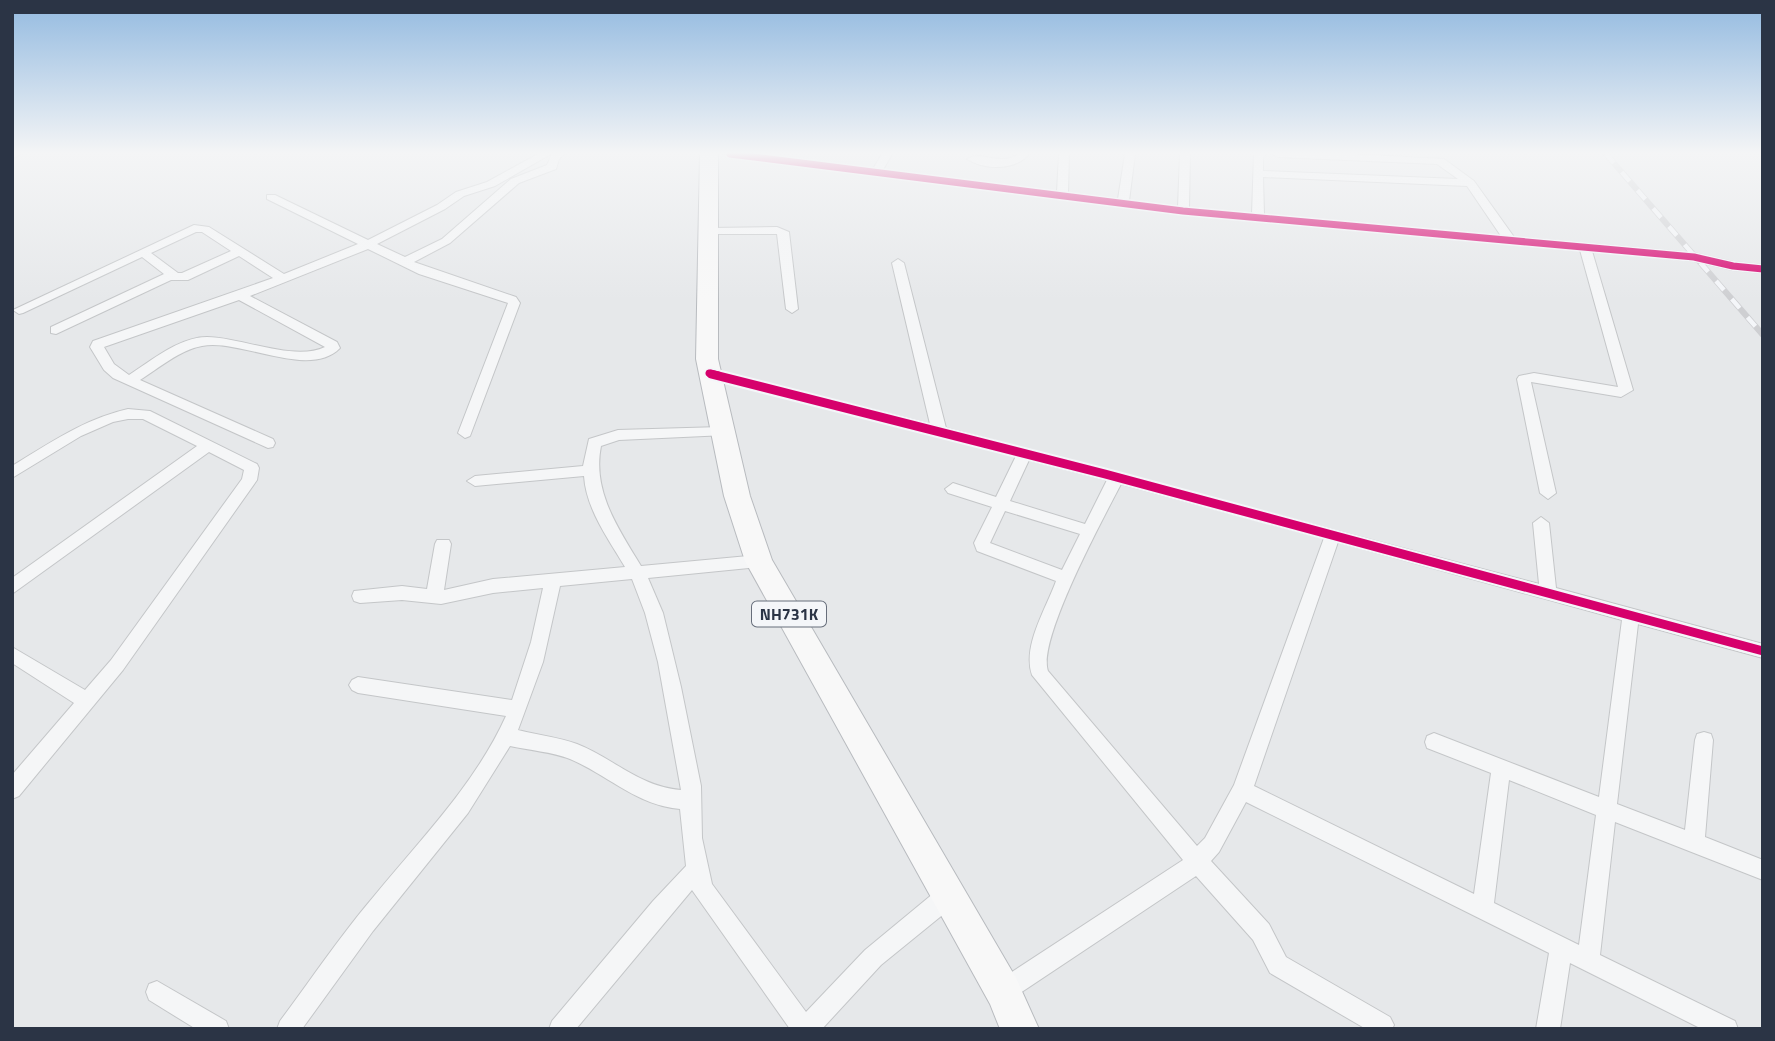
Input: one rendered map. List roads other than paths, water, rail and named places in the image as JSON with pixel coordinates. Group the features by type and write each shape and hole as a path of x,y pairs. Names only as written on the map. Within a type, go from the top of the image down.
{"highway":[{"name":"NH731K","path":"710,203 707,359 737,496 759,561 1003,991 1020,1029"}],"street":[{"path":"283,203 438,277 514,303 466,433"},
{"path":"268,443 112,371 97,347 98,344 283,279 369,244 447,203"},
{"path":"405,262 446,241 490,203"},
{"path":"1119,203 1183,211 1694,257 1733,266 1763,268"},
{"path":"1183,203 1183,211"},
{"path":"1258,203 1258,218"},
{"path":"1484,203 1511,242"},
{"path":"19,310 187,230 200,228 283,279"},
{"path":"710,231 783,232 792,310"},
{"path":"1548,493 1524,379 1534,377 1621,392 1626,390 1585,248"},
{"path":"143,252 173,275 184,277 239,251"},
{"path":"898,263 939,430"},
{"path":"56,330 173,275"},
{"path":"130,380 202,341 273,352 323,354 333,348 332,345 240,296"},
{"path":"709,373 939,430 1548,591 1763,651"},
{"path":"12,473 99,421 122,414 145,414 252,468 249,480 117,665 12,790"},
{"path":"721,432 618,435 594,443 591,452 592,470 603,518 636,571 652,610 662,647 691,786 696,871 703,890 805,1029 902,928 948,896"},
{"path":"12,587 209,444"},
{"path":"1025,453 982,543 983,547 1066,578"},
{"path":"475,481 592,470"},
{"path":"1116,478 1066,578 1038,651 1037,664 1041,675 1197,861 1261,932 1275,960 1284,971 1382,1025"},
{"path":"953,489 1089,531"},
{"path":"1541,523 1548,591"},
{"path":"1003,991 1173,881 1212,845 1242,790 1333,535"},
{"path":"434,597 443,544"},
{"path":"360,596 402,593 434,597 494,586 759,561"},
{"path":"288,1029 367,922 467,800 505,736 536,654 553,582"},
{"path":"1588,961 1631,615"},
{"path":"12,654 86,701"},
{"path":"358,685 516,709"},
{"path":"505,736 573,751 650,794 690,800"},
{"path":"1694,843 1704,740"},
{"path":"1434,742 1763,870"},
{"path":"1483,909 1501,768"},
{"path":"1242,790 1727,1029"},
{"path":"560,1029 590,998 660,907 696,871"},
{"path":"1548,1029 1562,948"},
{"path":"158,992 218,1029"}],"railway":[{"path":"1648,203 1763,335"}]}
